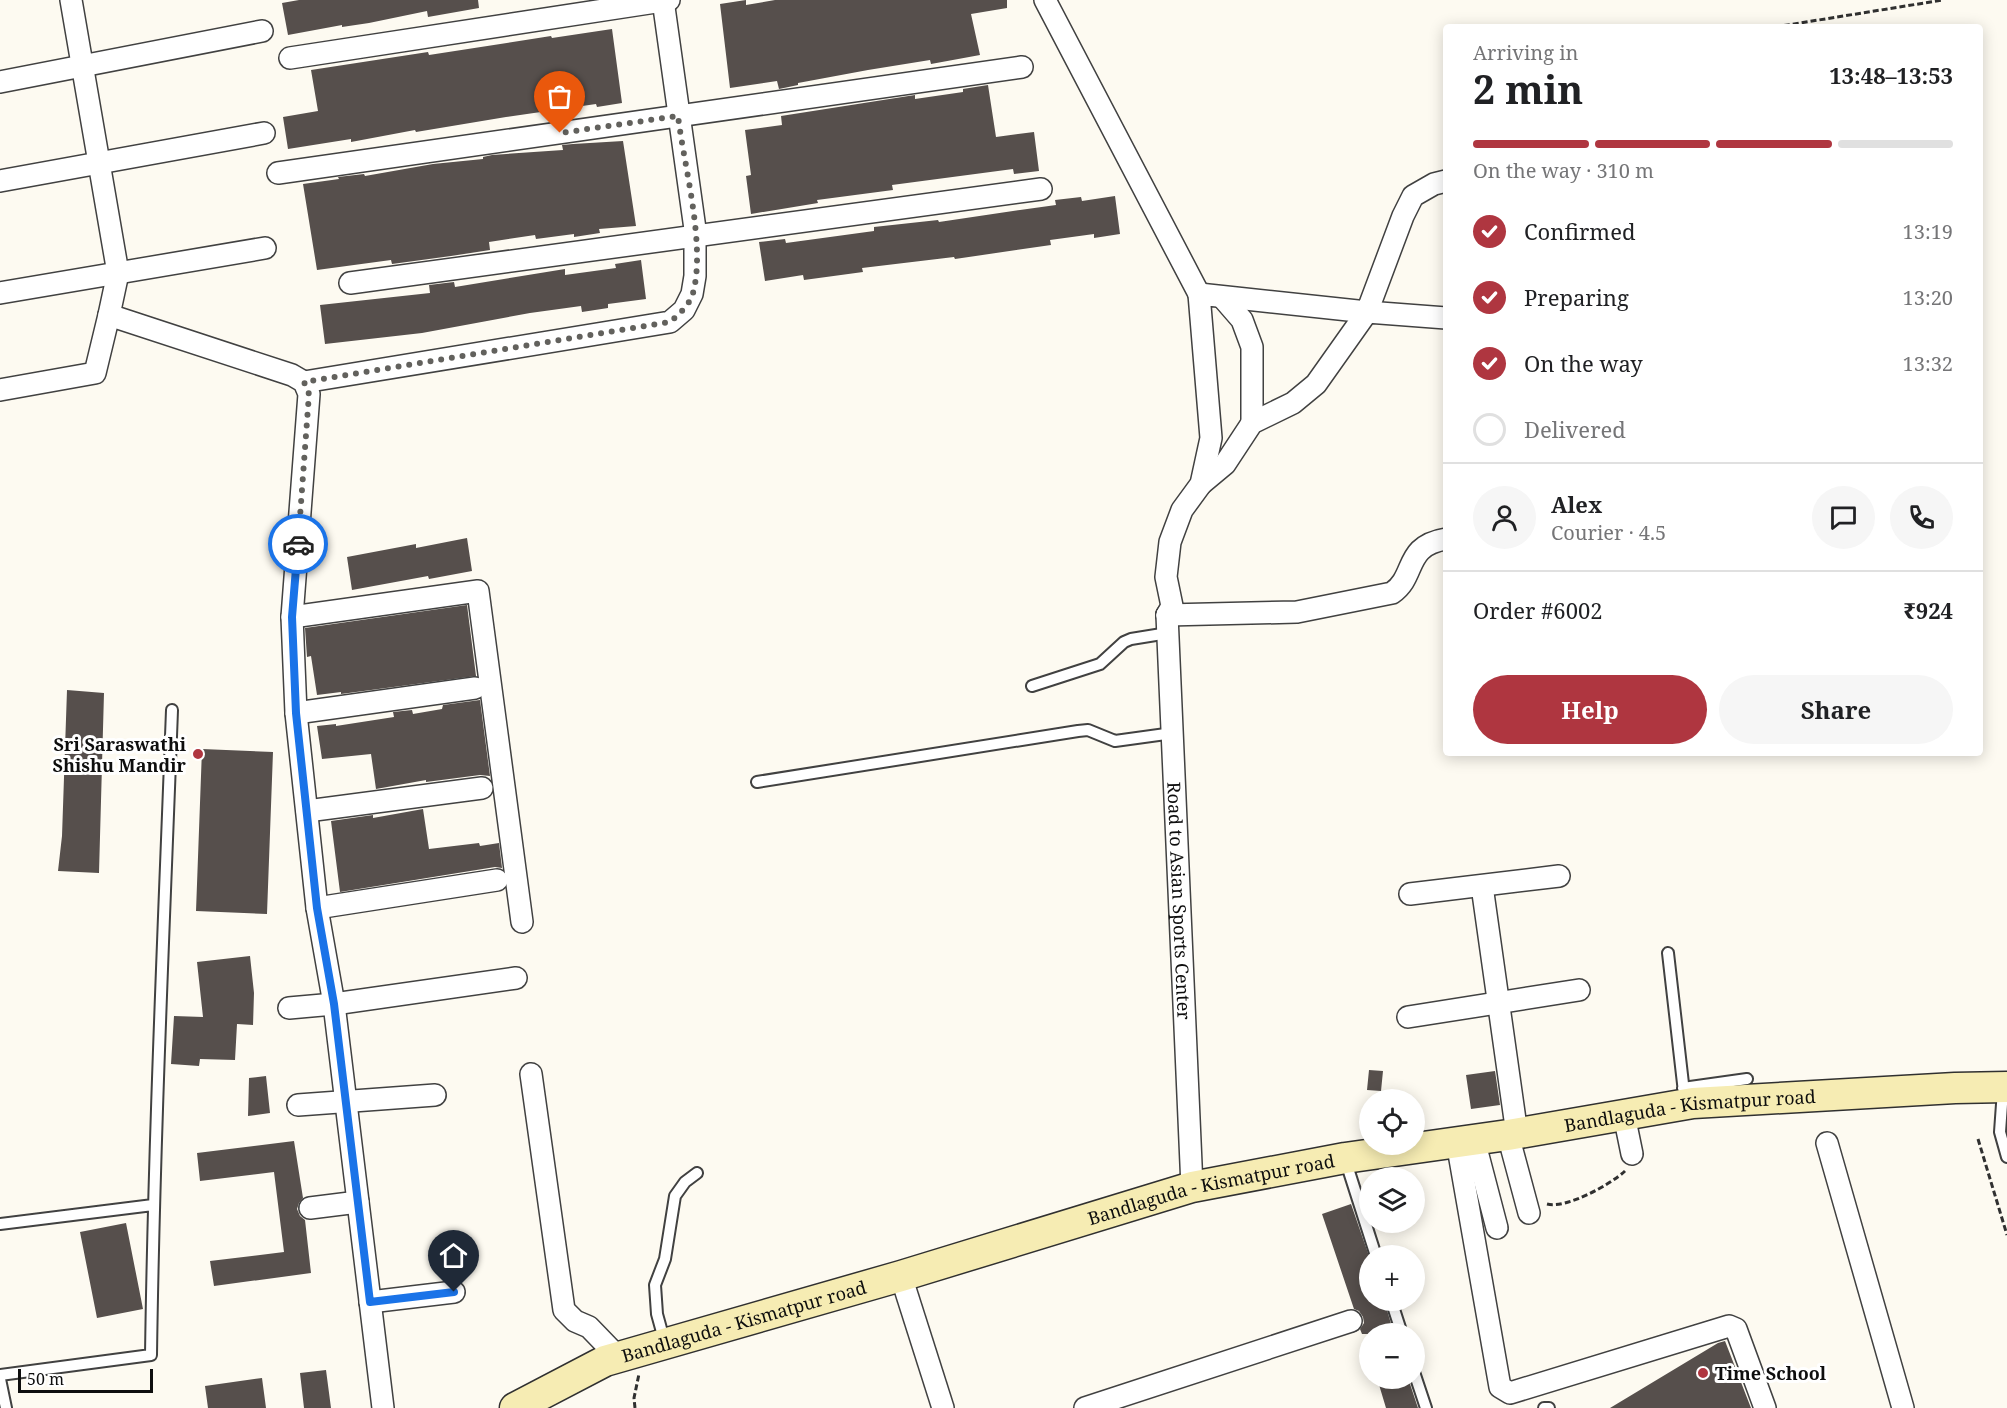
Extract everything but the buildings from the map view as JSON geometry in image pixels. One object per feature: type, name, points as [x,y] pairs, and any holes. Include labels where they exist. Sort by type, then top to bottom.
[{"type":"street","points":[[0,390],[95,373],[118,273],[71,0]]},
{"type":"street","points":[[290,58],[665,0],[695,236],[695,276],[692,294],[684,310],[670,322],[304,382]]},
{"type":"street","points":[[1045,0],[1198,294],[1211,438],[1201,484]]},
{"type":"street","points":[[0,82],[262,31]]},
{"type":"street","points":[[278,173],[1022,67]]},
{"type":"street","points":[[0,181],[264,133]]},
{"type":"street","points":[[1201,484],[1225,464],[1252,423],[1293,403],[1316,384],[1366,312],[1413,196],[1434,184],[1443,182]]},
{"type":"street","points":[[350,283],[1041,189]]},
{"type":"street","points":[[0,293],[265,248]]},
{"type":"street","points":[[1198,294],[1443,318]]},
{"type":"street","points":[[1222,297],[1242,320],[1252,347],[1252,423]]},
{"type":"street","points":[[109,315],[292,375],[304,382],[309,394],[292,617],[296,713],[317,908],[334,1004],[383,1408]]},
{"type":"street","name":"Road to Asian Sports Center","points":[[1192,1186],[1168,624],[1172,606],[1166,577],[1170,542],[1182,510],[1201,484]]},
{"type":"street","points":[[1168,624],[1297,612],[1392,593],[1399,588],[1415,555],[1443,540]]},
{"type":"street","points":[[292,617],[478,591],[522,922]]},
{"type":"street","points":[[296,713],[475,688]]},
{"type":"street","points":[[307,811],[482,788]]},
{"type":"street","points":[[1410,894],[1559,876]]},
{"type":"street","points":[[317,908],[497,880]]},
{"type":"street","points":[[1482,886],[1499,1004],[1513,1135],[1536,1208]]},
{"type":"street","points":[[289,1008],[334,1004],[516,978]]},
{"type":"street","points":[[1407,1017],[1579,990]]},
{"type":"street","points":[[531,1074],[564,1310],[575,1321],[642,1350]]},
{"type":"street","name":"Bandlaguda - Kismatpur road","points":[[515,1408],[605,1361],[901,1276],[1192,1186],[1345,1158],[1513,1135],[1624,1115],[1684,1096],[2005,1087]]},
{"type":"street","points":[[298,1105],[435,1095]]},
{"type":"street","points":[[1624,1115],[1632,1154]]},
{"type":"street","points":[[1465,1141],[1497,1228]]},
{"type":"street","points":[[1465,1141],[1500,1387],[1503,1390],[1510,1393],[1730,1326],[1736,1329],[1765,1408]]},
{"type":"street","points":[[1827,1143],[1903,1408]]},
{"type":"street","points":[[310,1208],[358,1202]]},
{"type":"street","points":[[901,1276],[943,1408]]},
{"type":"street","points":[[370,1302],[454,1292]]},
{"type":"street","points":[[1085,1408],[1351,1321]]},
{"type":"lane","points":[[1032,686],[1100,664],[1124,642],[1168,624]]},
{"type":"lane","points":[[6,1408],[0,1377],[152,1355],[153,1205],[172,710]]},
{"type":"lane","points":[[757,782],[1078,731],[1088,730],[1115,741],[1173,733]]},
{"type":"lane","points":[[1668,953],[1684,1096],[1747,1079]]},
{"type":"lane","points":[[2005,1087],[2004,1136],[2007,1157]]},
{"type":"lane","points":[[1345,1158],[1373,1245]]},
{"type":"lane","points":[[642,1350],[657,1314],[655,1285],[665,1259],[675,1196],[685,1182],[697,1173]]},
{"type":"lane","points":[[0,1224],[153,1205]]},
{"type":"lane","points":[[1420,1389],[1426,1408]]},
{"type":"path","points":[[1794,24],[1943,0]]},
{"type":"path","points":[[1978,1139],[2007,1235]]},
{"type":"path","points":[[1536,1208],[1558,1205],[1607,1184],[1628,1168],[1632,1161],[1632,1154]]},
{"type":"path","points":[[635,1408],[634,1398],[642,1350]]},
{"type":"way so far","points":[[298,544],[309,394],[304,382],[670,322],[684,310],[692,294],[695,276],[695,229],[678,116],[560,133]]},
{"type":"place","name":"Sri Saraswathi Shishu Mandir","points":[[198,754]]},
{"type":"place","name":"Time School","points":[[1703,1373]]},
{"type":"route","points":[[298,544],[292,617],[296,713],[317,908],[334,1004],[370,1302],[454,1292]]}]
